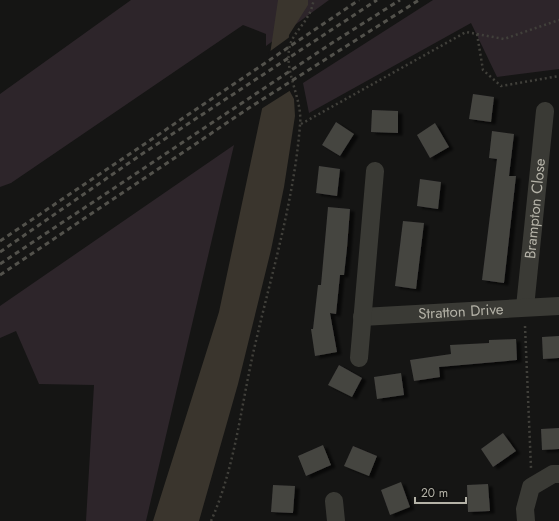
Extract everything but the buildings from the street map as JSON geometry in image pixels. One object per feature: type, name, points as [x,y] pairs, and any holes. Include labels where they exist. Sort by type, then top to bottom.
[{"type":"street","name":"Brampton Close","points":[[525,307],[545,111]]},
{"type":"street","points":[[358,358],[375,171]]},
{"type":"street","name":"Stratton Drive","points":[[362,317],[559,306]]},
{"type":"street","points":[[526,521],[525,509],[531,487],[553,474],[559,474]]},
{"type":"street","points":[[334,501],[336,521]]},
{"type":"path","points":[[211,521],[218,506],[231,461],[255,346],[279,252],[291,188],[300,124],[300,105],[294,89],[289,47],[291,40],[310,13],[314,0]]},
{"type":"path","points":[[300,124],[466,32],[504,39],[559,20]]},
{"type":"path","points":[[478,34],[483,70],[502,86],[559,76]]},
{"type":"path","points":[[525,307],[531,487]]},
{"type":"shaded area","points":[[131,0],[329,0],[266,46],[266,34],[243,25],[11,183],[0,187],[0,94]]},
{"type":"shaded area","points":[[278,0],[308,0],[308,5],[289,35],[287,86],[294,99],[295,116],[284,187],[271,250],[238,384],[199,521],[153,521],[219,312],[262,109]]},
{"type":"shaded area","points":[[433,0],[559,0],[559,69],[497,77],[471,23],[309,113],[303,83]]},
{"type":"shaded area","points":[[234,145],[146,521],[86,521],[94,385],[39,384],[16,331],[0,338],[0,306]]},
{"type":"pier","points":[[291,36],[289,86],[291,90],[261,109],[269,52]]},
{"type":"railway","points":[[0,241],[359,0]]},
{"type":"railway","points":[[0,252],[142,154],[377,0]]},
{"type":"railway","points":[[0,264],[332,43],[400,0]]},
{"type":"railway","points":[[0,275],[252,106],[419,0]]}]
